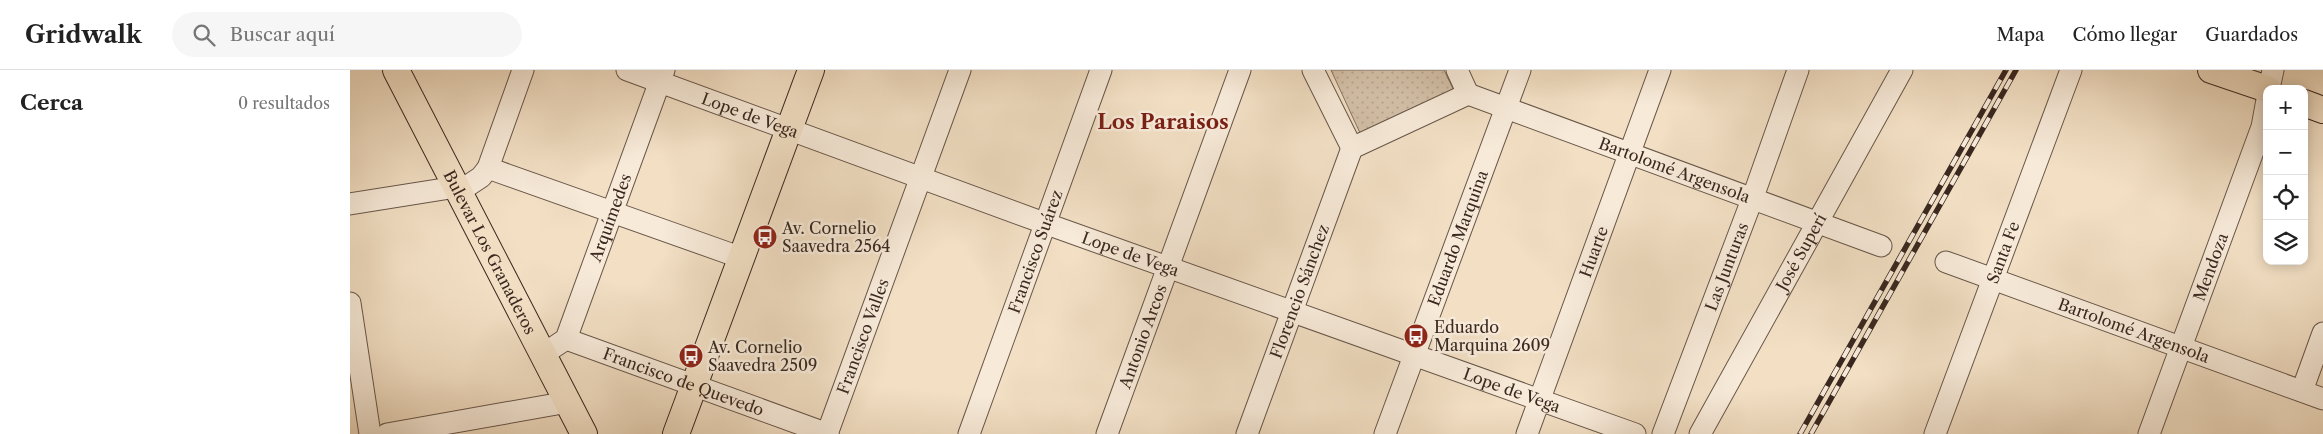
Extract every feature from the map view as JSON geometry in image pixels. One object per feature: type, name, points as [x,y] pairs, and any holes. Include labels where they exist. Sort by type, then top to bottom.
[{"type":"main road","name":"Bulevar Los Granaderos","points":[[396,70],[584,434]]},
{"type":"main road","points":[[676,434],[811,70]]},
{"type":"main road","points":[[2211,70],[2263,87]]},
{"type":"main road","points":[[2308,104],[2323,110]]},
{"type":"street","points":[[350,204],[456,187],[475,182],[488,168],[523,70]]},
{"type":"street","name":"Lope de Vega","points":[[627,70],[662,76],[789,129],[1635,434]]},
{"type":"street","name":"Francisco Valles","points":[[828,434],[960,70]]},
{"type":"street","name":"Francisco Suárez","points":[[969,434],[1044,222],[1101,70]]},
{"type":"street","name":"Antonio Arcos","points":[[1107,434],[1240,70]]},
{"type":"street","points":[[1313,70],[1352,148],[1468,94],[1457,70]]},
{"type":"street","name":"Eduardo Marquina","points":[[1385,434],[1520,70]]},
{"type":"street","name":"Huarte","points":[[1527,434],[1660,70]]},
{"type":"street","name":"Las Junturas","points":[[1663,434],[1753,197],[1798,70]]},
{"type":"street","name":"José Superí","points":[[1700,434],[1902,70]]},
{"type":"street","name":"Santa Fe","points":[[1935,434],[2071,70]]},
{"type":"street","points":[[2269,85],[2273,70]]},
{"type":"street","name":"Arquímedes","points":[[566,339],[662,76]]},
{"type":"street","name":"Bartolomé Argensola","points":[[1468,94],[1631,152],[1881,246]]},
{"type":"street","name":"Mendoza","points":[[2149,434],[2263,122]]},
{"type":"street","name":"Florencio Sánchez","points":[[1247,434],[1352,148]]},
{"type":"street","points":[[488,168],[614,211],[742,258]]},
{"type":"street","name":"Bartolomé Argensola","points":[[1946,262],[2323,399]]},
{"type":"street","points":[[351,317],[370,434]]},
{"type":"street","points":[[2302,391],[2323,333]]},
{"type":"street","points":[[542,355],[566,339]]},
{"type":"street","name":"Francisco de Quevedo","points":[[566,339],[828,434]]},
{"type":"street","points":[[387,434],[568,402]]},
{"type":"shaded area","points":[[1331,70],[1444,70],[1454,91],[1360,133]]},
{"type":"railway","points":[[1800,434],[2006,70]]},
{"type":"railway","points":[[1811,434],[2016,70]]},
{"type":"place","name":"Av. Cornelio Saavedra 2564","points":[[765,237]]},
{"type":"place","name":"Eduardo Marquina 2609","points":[[1416,336]]},
{"type":"place","name":"Av. Cornelio Saavedra 2509","points":[[691,356]]},
{"type":"district","name":"Los Paraisos","points":[[1163,122]]}]
